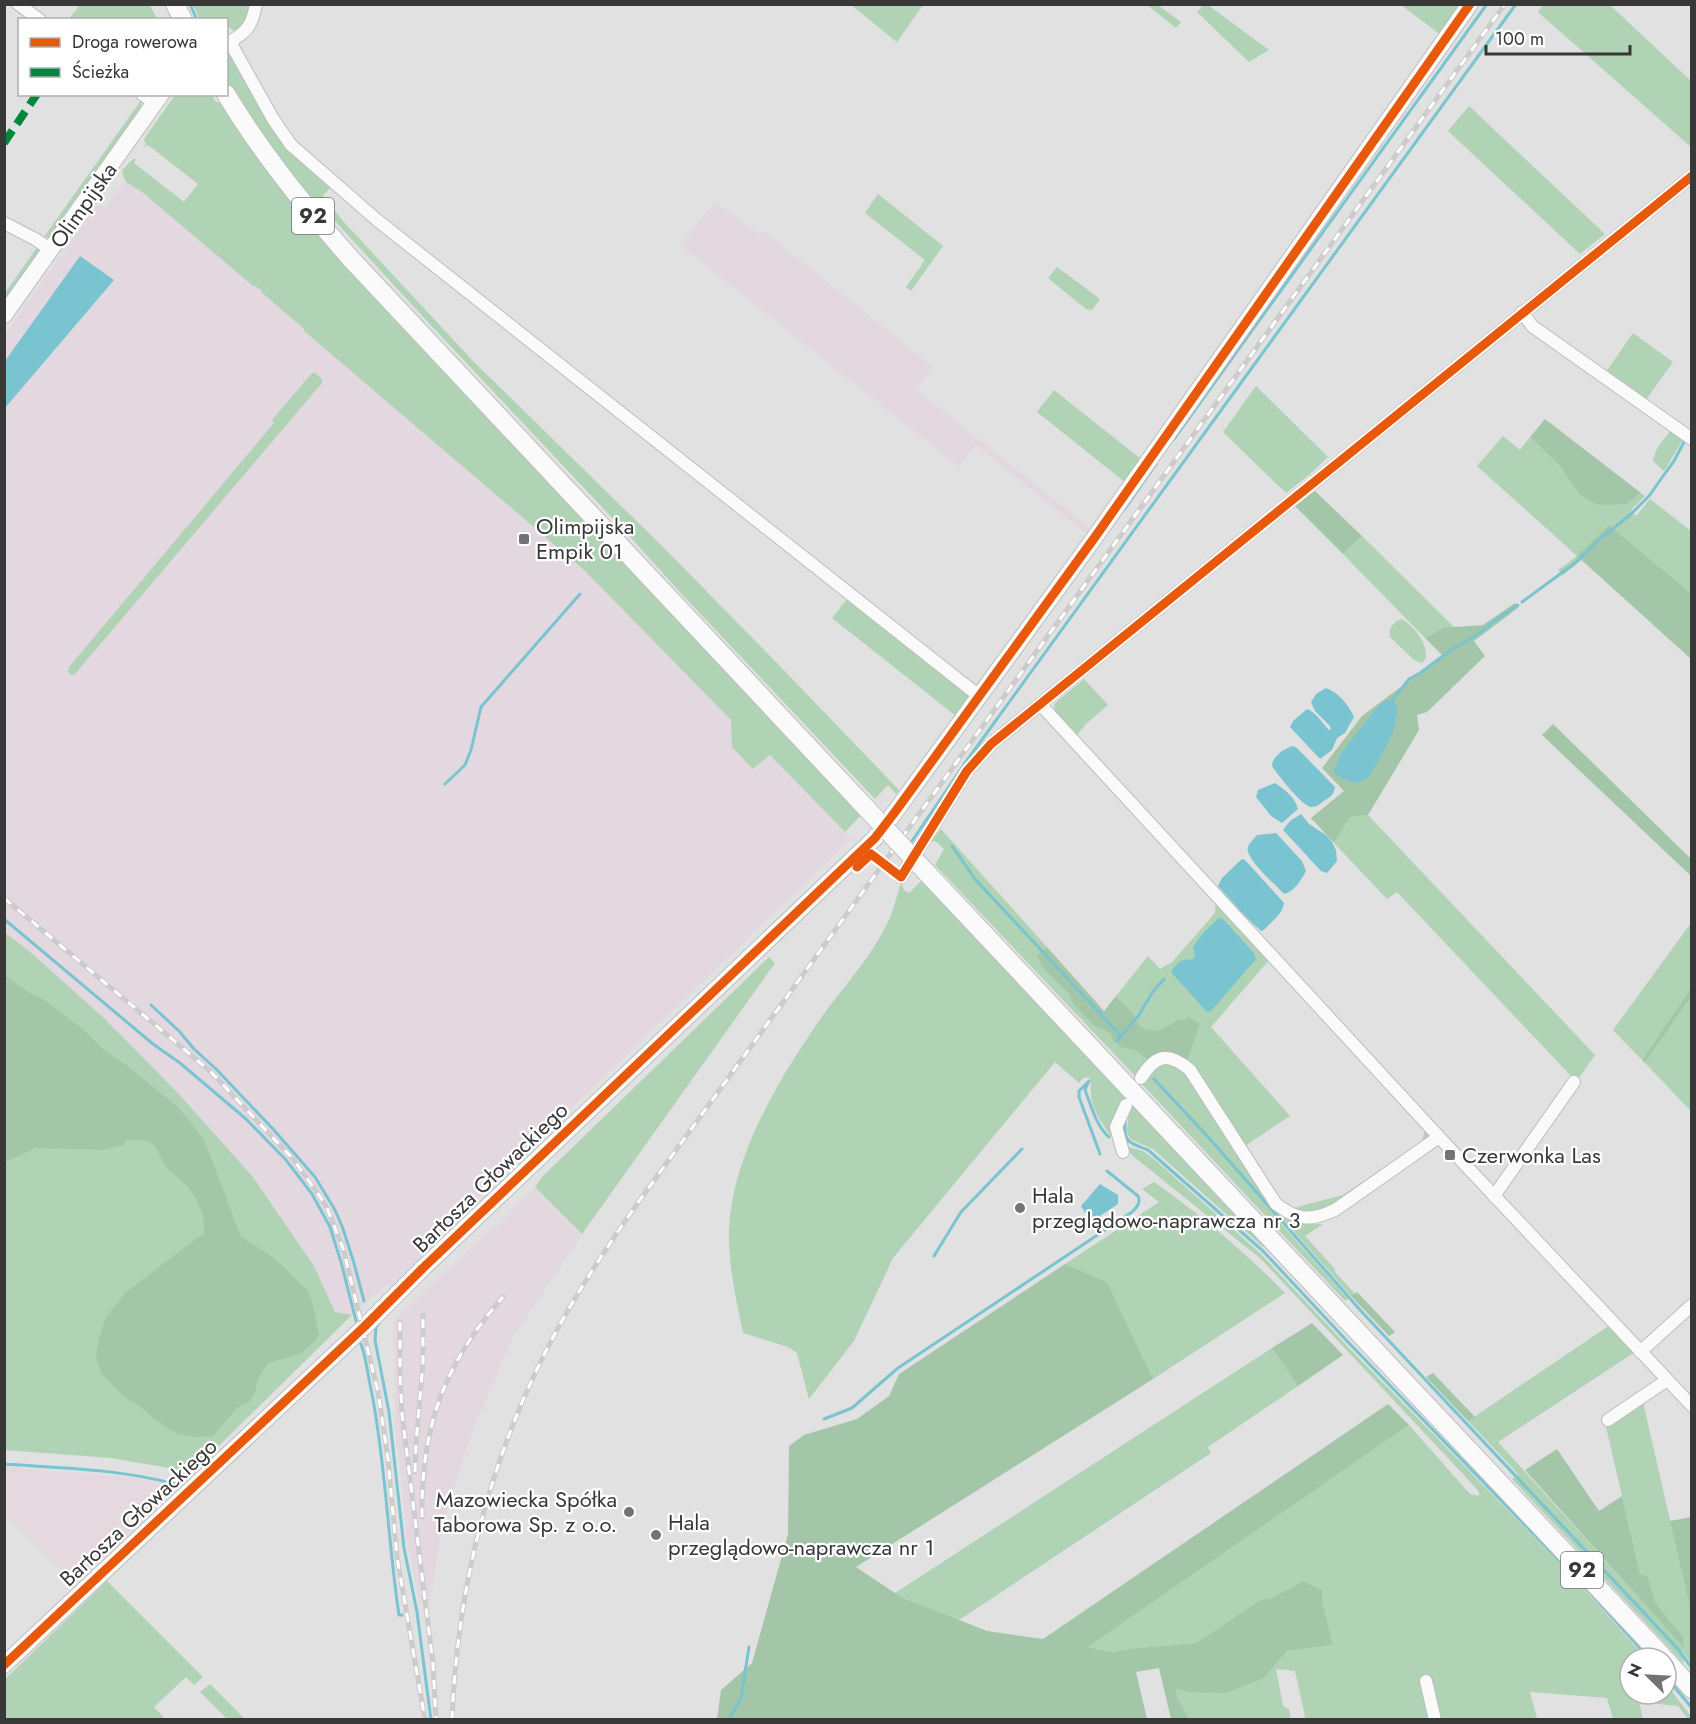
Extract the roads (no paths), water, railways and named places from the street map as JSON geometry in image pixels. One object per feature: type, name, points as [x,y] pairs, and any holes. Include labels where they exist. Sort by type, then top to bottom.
[{"type":"main road","points":[[176,4],[182,18]]},
{"type":"main road","name":"92","points":[[226,96],[289,187],[363,272],[1653,1646]]},
{"type":"main road","name":"92","points":[[1678,1673],[1692,1689]]},
{"type":"street","points":[[18,4],[37,18]]},
{"type":"street","points":[[256,4],[253,20],[242,35],[228,43],[291,145],[386,227],[979,696]]},
{"type":"street","name":"Bartosza Głowackiego","points":[[4,1665],[363,1327],[874,837],[1102,528],[1470,4]]},
{"type":"street","name":"Olimpijska","points":[[4,315],[51,250],[153,97]]},
{"type":"street","points":[[901,877],[967,771],[991,744],[1521,312],[1692,176]]},
{"type":"street","points":[[4,223],[51,250]]},
{"type":"street","points":[[1521,312],[1532,326],[1692,439]]},
{"type":"street","points":[[1040,704],[1438,1137],[1640,1352],[1689,1399]]},
{"type":"street","points":[[1141,1078],[1151,1063],[1162,1058],[1168,1058],[1190,1070],[1276,1204],[1288,1213],[1304,1218],[1318,1217],[1335,1210],[1438,1137]]},
{"type":"street","points":[[1494,1196],[1574,1083]]},
{"type":"street","points":[[1123,1152],[1116,1128],[1126,1105]]},
{"type":"street","points":[[1640,1352],[1692,1305]]},
{"type":"street","points":[[1608,1420],[1667,1380]]},
{"type":"street","points":[[1426,1681],[1435,1719]]},
{"type":"water","points":[[80,256],[114,280],[5,408],[5,361]]},
{"type":"water","points":[[1326,688],[1343,700],[1354,717],[1345,733],[1337,738],[1332,750],[1320,759],[1290,727],[1293,721],[1307,709],[1317,716],[1329,730],[1331,729],[1315,711],[1311,702],[1316,694]]},
{"type":"water","points":[[1386,700],[1397,705],[1396,721],[1371,774],[1358,782],[1335,774],[1334,770],[1341,753],[1379,705]]},
{"type":"water","points":[[1293,746],[1335,787],[1331,795],[1315,806],[1307,805],[1290,790],[1272,766],[1279,753]]},
{"type":"water","points":[[1275,783],[1292,797],[1298,809],[1282,823],[1271,816],[1256,797],[1258,790]]},
{"type":"water","points":[[1301,814],[1309,824],[1326,835],[1336,850],[1337,861],[1327,873],[1321,871],[1283,830],[1290,821]]},
{"type":"water","points":[[1276,833],[1302,861],[1306,871],[1294,888],[1284,894],[1256,865],[1248,852],[1249,845],[1257,835]]},
{"type":"water","points":[[1242,859],[1284,903],[1279,914],[1261,931],[1218,886],[1222,878]]},
{"type":"water","points":[[1219,918],[1223,919],[1254,953],[1256,959],[1211,1011],[1207,1012],[1171,972],[1179,962],[1195,957],[1193,947],[1204,932]]},
{"type":"water","points":[[1100,1184],[1118,1195],[1118,1204],[1091,1222],[1081,1206]]},
{"type":"waterway","points":[[190,4],[196,18]]},
{"type":"waterway","points":[[1174,439],[1487,4]]},
{"type":"waterway","points":[[910,844],[965,763],[1516,4]]},
{"type":"waterway","points":[[1522,602],[1575,563],[1630,515],[1649,496],[1674,461],[1684,442]]},
{"type":"waterway","points":[[1124,510],[1156,464]]},
{"type":"waterway","points":[[445,784],[465,765],[481,707],[580,594]]},
{"type":"waterway","points":[[1392,701],[1409,679],[1480,633],[1518,605]]},
{"type":"waterway","points":[[952,846],[975,879],[1121,1036]]},
{"type":"waterway","points":[[4,919],[246,1119],[286,1160],[312,1194],[330,1227],[356,1321]]},
{"type":"waterway","points":[[1117,1041],[1139,1015],[1152,993],[1164,979]]},
{"type":"waterway","points":[[151,1005],[216,1069],[315,1177],[342,1226],[364,1301]]},
{"type":"waterway","points":[[1154,1079],[1361,1311],[1677,1648],[1692,1668]]},
{"type":"waterway","points":[[1089,1081],[1079,1091],[1079,1097],[1100,1154]]},
{"type":"waterway","points":[[1088,1083],[1085,1090],[1092,1109],[1097,1121],[1109,1137]]},
{"type":"waterway","points":[[1125,1121],[1129,1141],[1148,1150],[1263,1251],[1583,1585],[1638,1646]]},
{"type":"waterway","points":[[934,1256],[961,1212],[1022,1149]]},
{"type":"waterway","points":[[824,1419],[852,1408],[898,1368],[1132,1212],[1139,1203],[1138,1196],[1107,1171]]},
{"type":"waterway","points":[[379,1323],[376,1327],[375,1340],[389,1412],[404,1548],[417,1612],[431,1720]]},
{"type":"waterway","points":[[361,1344],[377,1421],[395,1588],[399,1615],[402,1615]]},
{"type":"waterway","points":[[4,1464],[112,1472],[175,1484]]},
{"type":"waterway","points":[[729,1720],[741,1698],[749,1647]]},
{"type":"waterway","points":[[1678,1691],[1692,1708]]},
{"type":"railway","points":[[452,1720],[460,1625],[478,1533],[491,1487],[506,1442],[544,1355],[599,1259],[1505,4]]},
{"type":"railway","points":[[4,898],[210,1071],[293,1159],[327,1208],[343,1248],[378,1392],[388,1459],[397,1557],[425,1720]]},
{"type":"railway","points":[[422,1517],[426,1454],[440,1398],[465,1347],[503,1297]]},
{"type":"railway","points":[[415,1472],[423,1363],[423,1315]]},
{"type":"railway","points":[[400,1322],[402,1414],[433,1664],[436,1720]]},
{"type":"place","name":"Olimpijska Empik 01","points":[[524,539]]},
{"type":"place","name":"Czerwonka Las","points":[[1450,1155]]},
{"type":"place","name":"Hala przeglądowo-naprawcza nr 3","points":[[1020,1208]]},
{"type":"place","name":"Mazowiecka Spółka Taborowa Sp. z o.o.","points":[[629,1512]]},
{"type":"place","name":"Hala przeglądowo-naprawcza nr 1","points":[[656,1535]]}]
